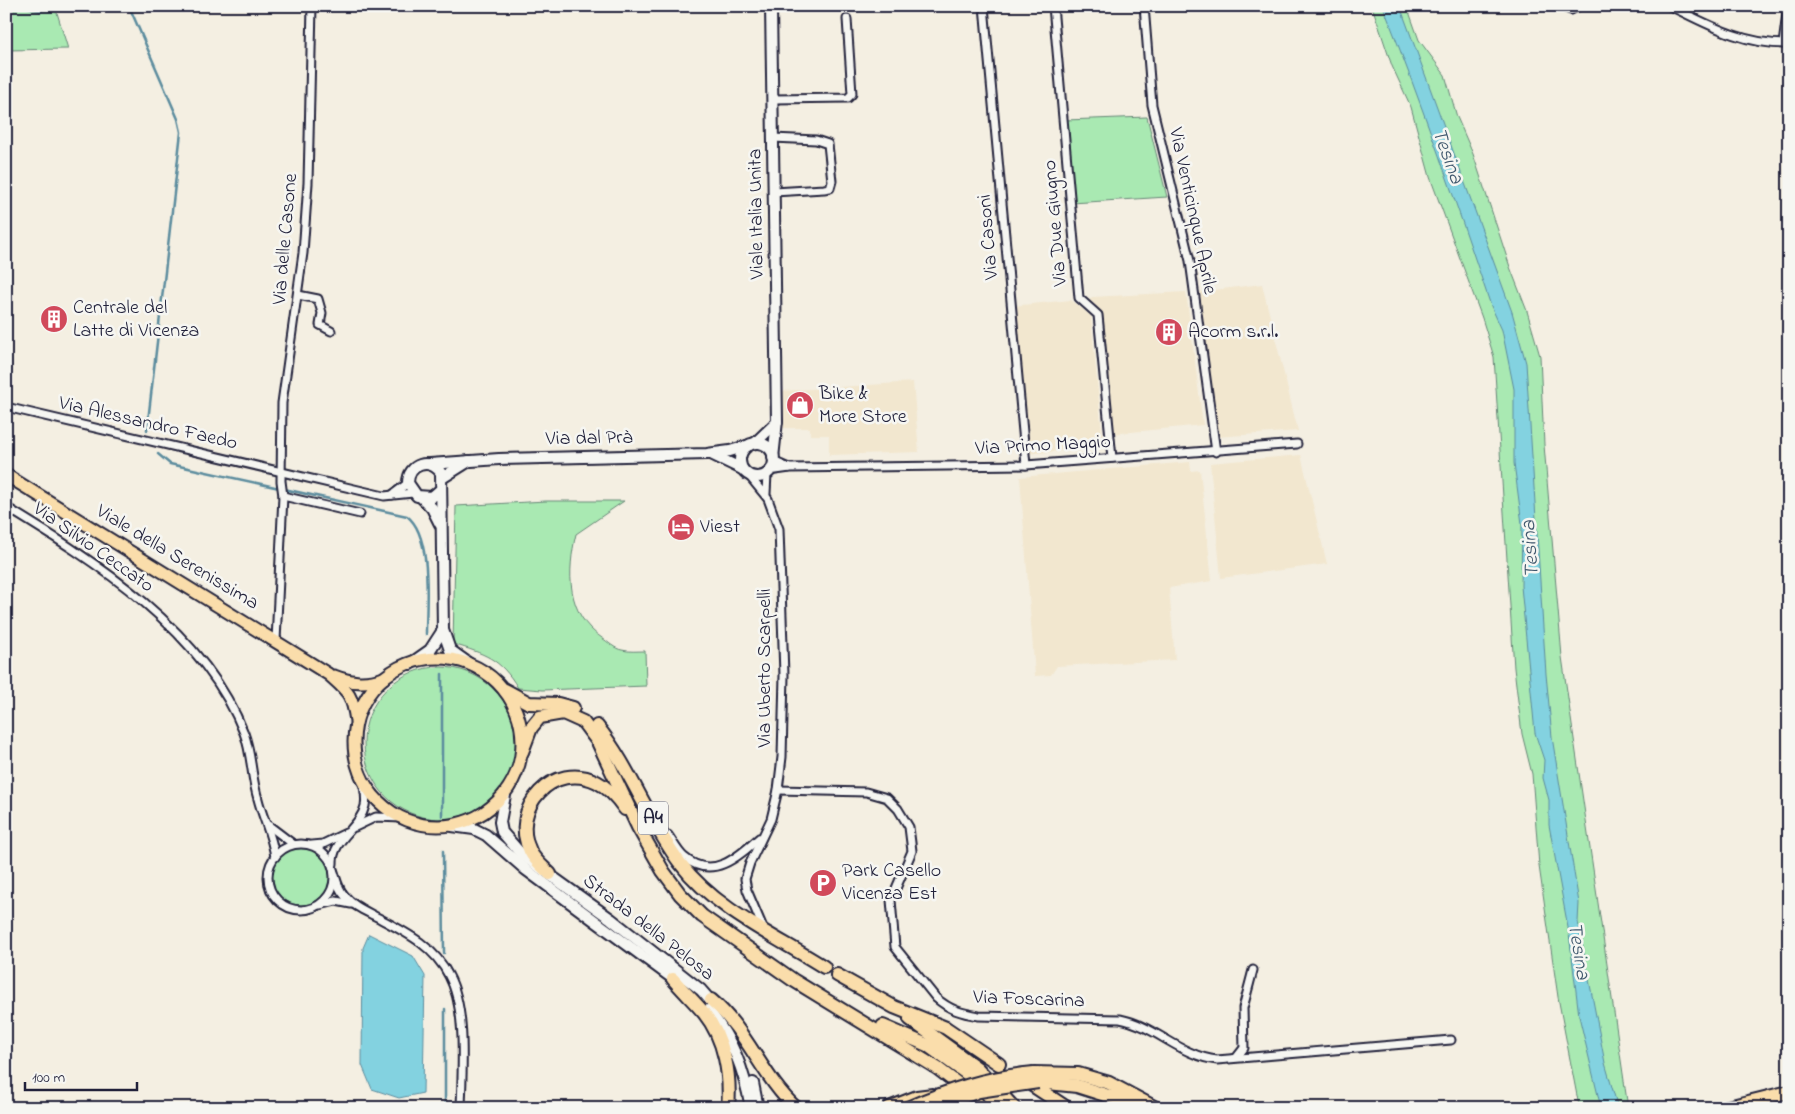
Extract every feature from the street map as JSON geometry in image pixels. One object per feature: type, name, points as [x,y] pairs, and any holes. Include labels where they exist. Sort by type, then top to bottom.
[{"type":"highway","name":"A4","points":[[505,690],[529,703],[567,706],[589,717],[607,739],[671,850],[694,879],[713,897],[824,967]]},
{"type":"highway","name":"A4","points":[[522,752],[531,728],[540,717],[563,713],[577,718],[588,727],[598,742],[638,827]]},
{"type":"highway","points":[[550,874],[530,852],[524,828],[527,812],[536,795],[543,788],[568,776],[581,776],[601,784],[616,797],[638,827],[663,871],[680,894],[702,916],[793,980],[844,1009],[947,1075],[966,1090],[981,1108]]},
{"type":"highway","points":[[836,974],[894,1007],[977,1068],[1014,1108]]},
{"type":"highway","points":[[673,979],[705,1014],[722,1047],[730,1091],[728,1108]]},
{"type":"highway","points":[[711,1000],[732,1020],[778,1088],[796,1108]]},
{"type":"highway","points":[[894,1007],[946,1028],[999,1064]]},
{"type":"highway","points":[[844,1009],[926,1045],[970,1076],[1000,1108]]},
{"type":"highway","points":[[934,1108],[979,1091],[1078,1074],[1109,1083],[1156,1108]]},
{"type":"highway","points":[[1035,1080],[1067,1108]]},
{"type":"highway","points":[[907,1108],[940,1094],[979,1081],[1035,1080],[1078,1086],[1142,1108]]},
{"type":"highway","points":[[1724,1108],[1789,1092]]},
{"type":"highway","points":[[889,1108],[917,1097],[940,1094]]},
{"type":"main road","name":"Viale della Serenissima","points":[[6,475],[328,674],[347,691],[353,701],[356,722]]},
{"type":"main road","points":[[447,658],[472,664],[491,676],[505,690],[518,714],[522,734],[522,752],[517,773],[505,795],[482,815],[452,826],[420,825],[402,818],[378,800],[362,778],[354,747],[356,722],[366,700],[386,677],[410,664],[423,660],[447,658]]},
{"type":"main road","name":"Viale della Serenissima","points":[[328,674],[360,682],[369,682],[386,677]]},
{"type":"street","name":"Via delle Casone","points":[[276,641],[282,494],[282,403],[298,295],[308,183],[312,6]]},
{"type":"street","name":"Viale Italia Unita","points":[[771,6],[777,421],[771,466]]},
{"type":"street","name":"Via Casoni","points":[[984,6],[1026,465]]},
{"type":"street","name":"Via Due Giugno","points":[[1053,6],[1079,298],[1098,315],[1112,458]]},
{"type":"street","name":"Via Venticinque Aprile","points":[[1144,6],[1152,105],[1190,261],[1216,452]]},
{"type":"street","points":[[1560,6],[1570,10],[1579,6]]},
{"type":"street","points":[[1670,6],[1734,36],[1758,42],[1786,44],[1788,6]]},
{"type":"street","points":[[772,99],[848,98],[852,94],[847,19]]},
{"type":"street","points":[[773,138],[816,140],[828,144],[832,181],[830,188],[774,192]]},
{"type":"street","points":[[298,295],[318,299],[322,313],[320,325],[330,331]]},
{"type":"street","name":"Via Alessandro Faedo","points":[[6,407],[282,473]]},
{"type":"street","points":[[753,444],[765,445],[771,466],[755,476],[744,470],[740,463],[742,452],[768,432],[777,421]]},
{"type":"street","name":"Via dal Prà","points":[[430,464],[472,460],[707,454],[730,451],[753,444]]},
{"type":"street","name":"Via Primo Maggio","points":[[771,466],[790,468],[1026,465],[1216,452],[1297,444]]},
{"type":"street","name":"Via dal Prà","points":[[707,454],[725,459],[744,470]]},
{"type":"street","name":"Via dal Prà","points":[[442,478],[472,460]]},
{"type":"street","points":[[443,530],[432,508],[414,491],[410,472],[424,464],[430,464],[438,469],[442,478],[440,490],[443,530],[443,630],[450,650],[472,664]]},
{"type":"street","name":"Via Uberto Scarpelli","points":[[764,930],[747,890],[746,879],[750,863],[771,819],[778,790],[784,727],[779,529],[766,492],[771,466]]},
{"type":"street","name":"Via Uberto Scarpelli","points":[[744,470],[768,500]]},
{"type":"street","points":[[282,473],[384,496],[414,491],[432,497],[440,490]]},
{"type":"street","points":[[282,494],[360,514]]},
{"type":"street","name":"Via Silvio Ceccato","points":[[6,507],[70,546],[132,590],[194,653],[221,689],[243,731],[251,754],[258,798],[268,825],[274,857]]},
{"type":"street","points":[[410,664],[430,650],[443,630]]},
{"type":"street","points":[[315,907],[331,893],[334,853],[365,808],[362,778]]},
{"type":"street","name":"Via Foscarina","points":[[778,790],[866,792],[886,798],[898,809],[909,827],[912,851],[891,900],[895,947],[936,998],[951,1009],[979,1016],[1120,1019],[1141,1024],[1194,1055],[1217,1060],[1451,1040]]},
{"type":"street","name":"Via Uberto Scarpelli","points":[[637,791],[684,857],[699,865],[718,867],[742,854],[763,835]]},
{"type":"street","name":"Strada della Pelosa","points":[[505,795],[500,822],[502,832],[522,855],[611,919],[711,1000],[740,1047],[750,1072],[758,1108]]},
{"type":"street","points":[[402,818],[376,817],[323,844],[293,844],[283,849],[274,857],[268,875],[272,894],[287,907],[296,910],[336,901],[354,905],[416,938],[440,961],[450,978],[460,1015],[462,1108]]},
{"type":"street","points":[[268,825],[293,844]]},
{"type":"street","name":"Strada della Pelosa","points":[[452,826],[474,829],[486,835],[526,869],[700,1001],[716,1019],[734,1048],[745,1080],[751,1108]]},
{"type":"street","points":[[310,845],[324,853],[334,870],[338,887],[354,905]]},
{"type":"street","points":[[1237,1057],[1244,1048],[1243,1008],[1253,970]]},
{"type":"shaded area","points":[[1262,284],[1298,431],[1216,437],[1198,292]]},
{"type":"shaded area","points":[[1186,292],[1203,425],[1111,434],[1099,310],[1088,301],[1092,297]]},
{"type":"shaded area","points":[[1071,300],[1091,316],[1103,445],[1101,447],[1026,454],[1012,306]]},
{"type":"shaded area","points":[[913,382],[919,452],[829,455],[829,435],[810,435],[810,428],[782,428],[782,391]]},
{"type":"shaded area","points":[[1301,455],[1327,564],[1221,578],[1210,463]]},
{"type":"shaded area","points":[[1190,462],[1191,471],[1200,470],[1212,581],[1169,588],[1175,660],[1057,666],[1051,675],[1035,676],[1020,477]]},
{"type":"green space","points":[[6,6],[55,6],[68,49],[6,50]]},
{"type":"green space","points":[[1372,6],[1407,6],[1419,40],[1445,75],[1457,117],[1473,154],[1510,267],[1527,311],[1540,356],[1544,445],[1562,657],[1628,1108],[1580,1108],[1578,1101],[1558,997],[1539,866],[1532,774],[1522,734],[1514,668],[1494,357],[1482,318],[1430,177],[1411,107],[1392,66]]},
{"type":"green space","points":[[1147,117],[1167,197],[1072,203],[1065,120]]},
{"type":"green space","points":[[546,501],[624,501],[576,534],[571,563],[572,591],[581,617],[602,638],[619,649],[645,651],[646,686],[542,690],[518,688],[505,670],[491,658],[453,644],[456,506]]},
{"type":"green space","points":[[440,667],[455,668],[469,672],[494,689],[511,714],[515,728],[515,758],[511,772],[494,797],[469,814],[455,818],[440,819],[425,818],[411,814],[386,797],[369,772],[365,758],[364,743],[365,728],[369,714],[386,689],[411,672],[425,668]]},
{"type":"green space","points":[[301,847],[312,849],[325,860],[330,876],[328,887],[317,900],[301,905],[290,903],[277,892],[272,876],[274,865],[285,852]]},
{"type":"water","name":"Tesina","points":[[1383,6],[1400,6],[1512,312],[1526,363],[1546,674],[1552,737],[1579,903],[1578,922],[1605,1063],[1618,1108],[1601,1108],[1579,1016],[1569,933],[1549,825],[1549,800],[1543,778],[1544,760],[1535,733],[1521,586],[1522,524],[1514,463],[1514,389],[1502,330],[1491,306],[1412,80]]},
{"type":"water","points":[[369,934],[413,956],[425,976],[423,1093],[399,1098],[372,1089],[362,1065],[363,948]]},
{"type":"waterway","points":[[24,6],[41,11],[46,6]]},
{"type":"waterway","points":[[129,6],[178,119],[181,132],[147,430]]},
{"type":"waterway","points":[[158,454],[170,464],[407,516],[415,526],[421,539],[424,554],[427,589],[426,634]]},
{"type":"waterway","points":[[442,674],[442,816]]},
{"type":"waterway","points":[[443,851],[444,953]]},
{"type":"waterway","points":[[445,1009],[445,1108]]},
{"type":"place","name":"Centrale del Latte di Vicenza","points":[[54,319]]},
{"type":"place","name":"Acorm s.r.l.","points":[[1169,332]]},
{"type":"place","name":"Bike & More Store","points":[[800,405]]},
{"type":"place","name":"Viest","points":[[681,527]]},
{"type":"place","name":"Park Casello Vicenza Est","points":[[823,883]]}]
